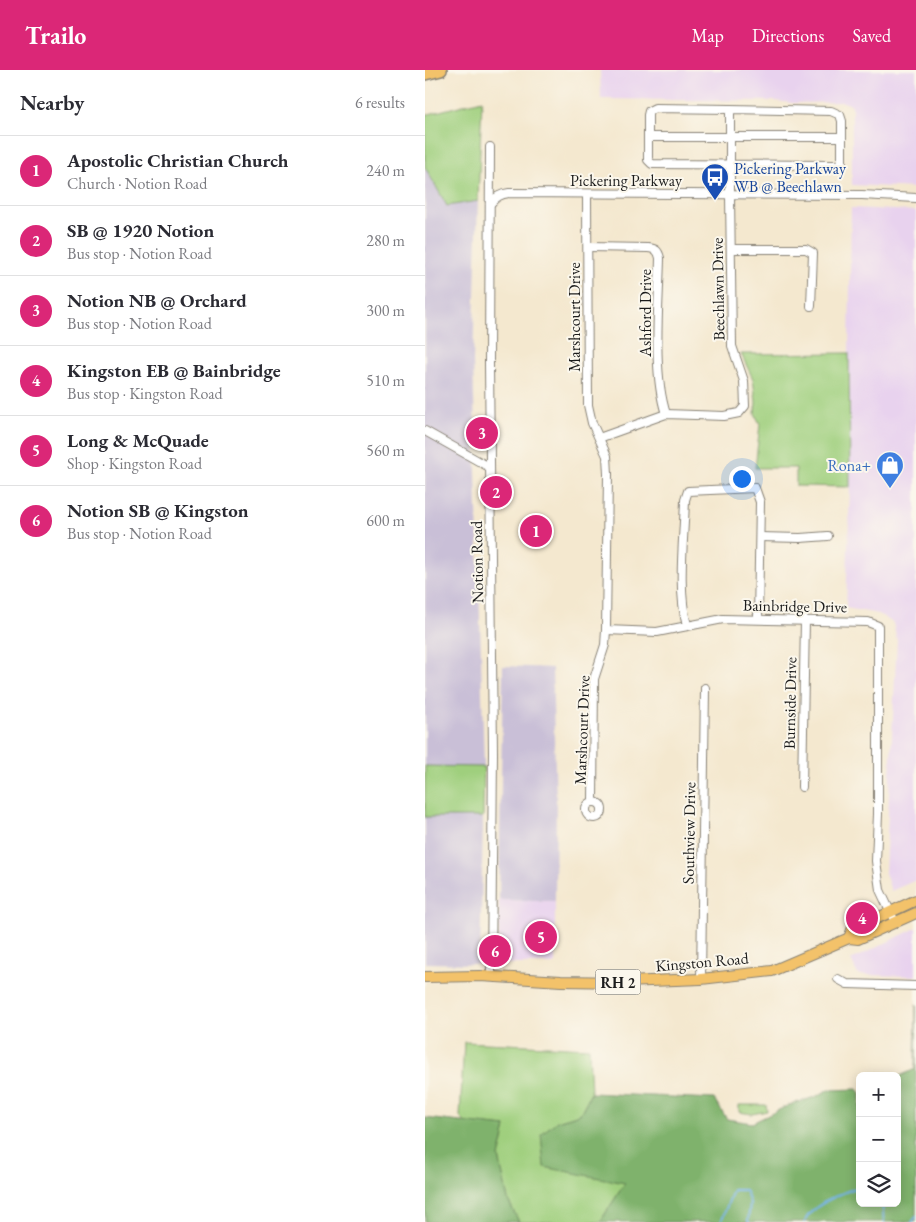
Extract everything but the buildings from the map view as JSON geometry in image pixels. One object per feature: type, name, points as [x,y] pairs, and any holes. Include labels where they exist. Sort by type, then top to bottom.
[{"type":"highway","points":[[425,74],[441,70]]},
{"type":"main road","name":"Kingston Road","points":[[491,977],[625,982],[701,979],[772,971],[849,938],[858,939],[916,900]]},
{"type":"main road","name":"Kingston Road","points":[[893,917],[916,913]]},
{"type":"main road","name":"RH 2","points":[[425,977],[491,977]]},
{"type":"street","points":[[655,108],[831,111],[840,115],[842,121],[842,161],[841,164],[835,166],[652,164],[648,160],[648,137],[648,115],[649,111],[655,108]]},
{"type":"street","name":"Beechlawn Drive","points":[[599,438],[666,414],[724,416],[739,413],[745,406],[744,381],[732,346],[730,109]]},
{"type":"street","points":[[648,137],[842,137]]},
{"type":"street","name":"Notion Road","points":[[490,147],[489,467],[493,752],[491,977]]},
{"type":"street","name":"Pickering Parkway","points":[[490,204],[501,194],[509,193],[875,195],[916,198]]},
{"type":"street","name":"Marshcourt Drive","points":[[587,194],[588,405],[599,438]]},
{"type":"street","name":"Ashford Drive","points":[[588,247],[648,248],[655,249],[658,252],[660,258],[658,355],[660,397],[666,414]]},
{"type":"street","points":[[731,249],[806,249],[813,253],[811,306]]},
{"type":"street","points":[[425,431],[489,467]]},
{"type":"street","points":[[599,438],[607,456],[608,474],[605,630]]},
{"type":"street","points":[[687,625],[683,604],[683,581],[685,500],[688,490],[755,488],[761,502],[757,619]]},
{"type":"street","points":[[760,537],[800,538],[829,536]]},
{"type":"street","name":"Bainbridge Drive","points":[[605,630],[657,632],[723,619],[868,622],[879,626],[878,786],[875,861],[880,890],[893,917]]},
{"type":"street","name":"Burnside Drive","points":[[802,786],[805,620]]},
{"type":"street","name":"Marshcourt Drive","points":[[593,802],[594,679],[605,645],[605,630]]},
{"type":"street","name":"Southview Drive","points":[[701,979],[705,688]]},
{"type":"street","points":[[838,978],[847,984],[916,986]]},
{"type":"shaded area","points":[[600,70],[916,70],[916,188],[852,185],[852,105],[843,102],[792,103],[776,101],[601,99]]},
{"type":"shaded area","points":[[425,167],[447,206],[478,201],[473,360],[484,767],[425,766]]},
{"type":"shaded area","points":[[851,208],[916,211],[916,880],[891,891],[885,873],[897,640],[893,623],[879,614],[846,608],[850,487]]},
{"type":"shaded area","points":[[503,666],[552,668],[556,802],[555,901],[499,900]]},
{"type":"shaded area","points":[[425,817],[483,817],[480,964],[425,963]]},
{"type":"shaded area","points":[[499,900],[555,901],[555,964],[499,964]]},
{"type":"shaded area","points":[[916,928],[916,976],[858,975],[851,960]]},
{"type":"green space","points":[[482,100],[478,201],[447,206],[425,167],[425,115]]},
{"type":"green space","points":[[849,353],[850,487],[796,486],[796,468],[755,468],[760,424],[755,414],[756,402],[753,379],[741,354]]},
{"type":"green space","points":[[425,766],[484,767],[483,817],[425,817]]},
{"type":"green space","points":[[916,1005],[916,1222],[600,1222],[625,1183],[544,1167],[541,1134],[557,1121],[580,1114],[591,1093],[714,1099],[727,1119],[752,1123],[789,1105],[815,1097],[828,1090],[856,1089],[856,1207],[901,1207],[901,1076],[915,1069]]},
{"type":"green space","points":[[464,1042],[589,1048],[591,1093],[580,1114],[557,1121],[625,1183],[600,1222],[519,1222],[508,1200],[499,1157],[506,1127],[465,1123],[460,1116]]},
{"type":"green space","points":[[739,1105],[766,1105],[767,1111],[752,1114],[739,1112]]},
{"type":"green space","points":[[425,1118],[506,1127],[499,1157],[508,1200],[519,1222],[425,1222]]},
{"type":"waterway","points":[[805,1222],[813,1210],[820,1205],[856,1188]]},
{"type":"waterway","points":[[721,1222],[733,1190],[745,1190],[750,1203],[749,1222]]},
{"type":"waterway","points":[[882,1207],[884,1222]]},
{"type":"waterway","points":[[912,1222],[916,1217]]},
{"type":"place","name":"Pickering Parkway WB @ Beechlawn","points":[[715,201]]},
{"type":"place","name":"Notion NB @ Orchard","points":[[482,433]]},
{"type":"place","name":"Rona+","points":[[890,489]]},
{"type":"place","name":"SB @ 1920 Notion","points":[[496,492]]},
{"type":"place","name":"Apostolic Christian Church","points":[[536,531]]},
{"type":"place","name":"Kingston EB @ Bainbridge","points":[[862,918]]},
{"type":"place","name":"Long & McQuade","points":[[541,937]]},
{"type":"place","name":"Notion SB @ Kingston","points":[[495,951]]}]
